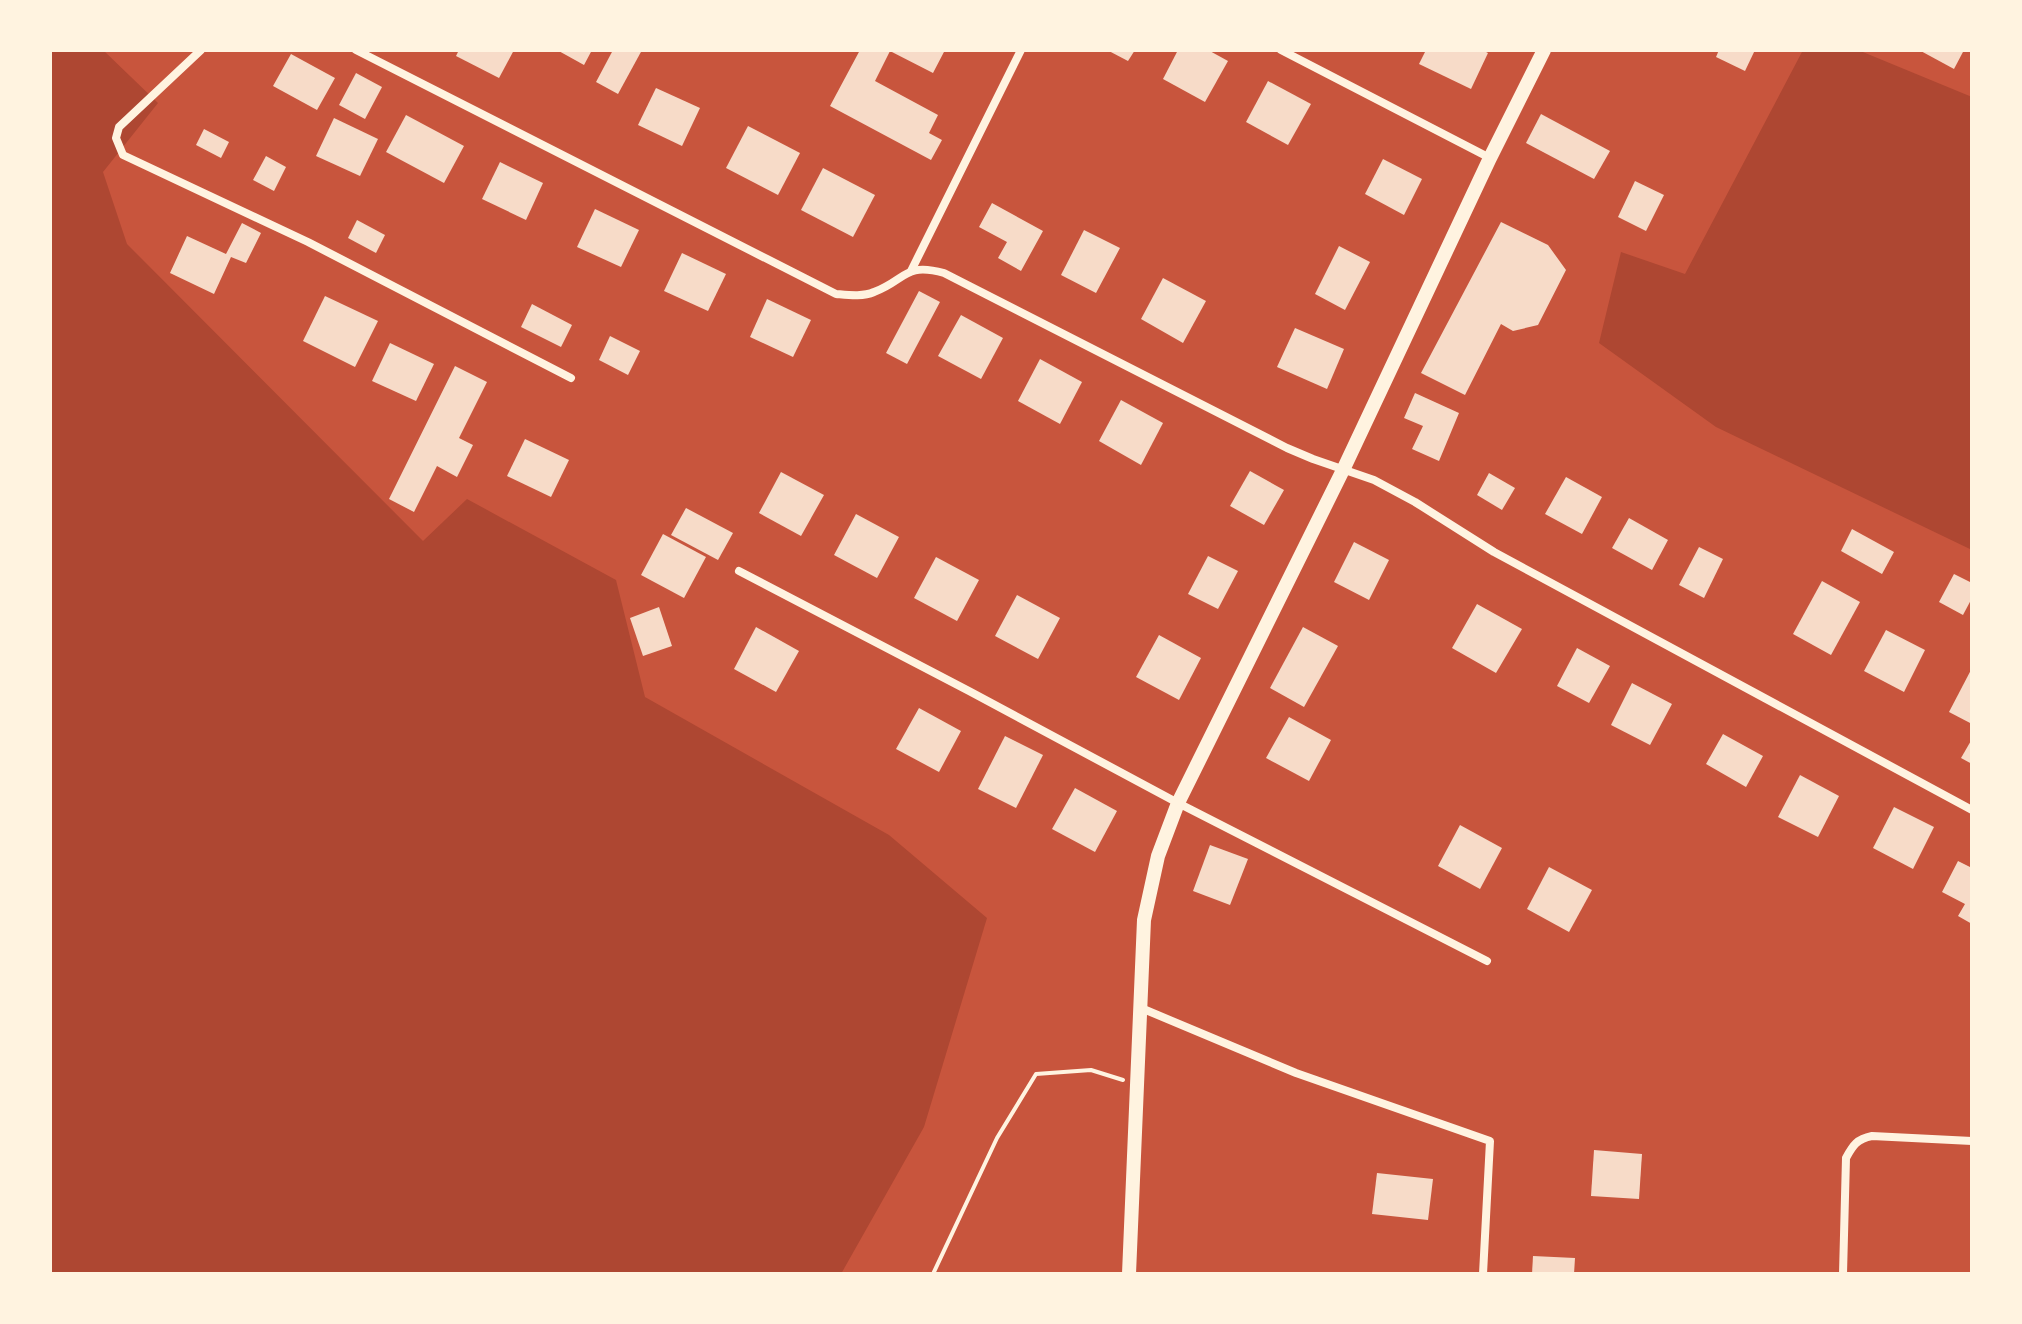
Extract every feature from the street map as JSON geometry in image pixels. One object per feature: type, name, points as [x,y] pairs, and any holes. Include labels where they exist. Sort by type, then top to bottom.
[{"type":"street","points":[[201,50],[119,127],[116,138],[123,155],[308,242],[571,378]]},
{"type":"street","points":[[356,50],[836,294],[874,293],[911,271],[929,269],[944,273],[1287,448],[1374,480],[1494,552],[1972,810]]},
{"type":"street","points":[[911,271],[1021,50]]},
{"type":"street","points":[[1281,50],[1490,158]]},
{"type":"street","points":[[1129,1274],[1144,920],[1158,856],[1178,803],[1344,468],[1544,50]]},
{"type":"street","points":[[739,571],[1178,803],[1487,961]]},
{"type":"street","points":[[1141,1008],[1296,1073],[1490,1141],[1483,1274]]},
{"type":"street","points":[[1843,1274],[1846,1158],[1854,1144],[1861,1138],[1872,1136],[1972,1141]]},
{"type":"path","points":[[933,1274],[997,1138],[1036,1074],[1091,1070],[1137,1084]]},
{"type":"shaded area","points":[[50,50],[103,50],[158,103],[103,172],[127,244],[423,541],[467,499],[616,580],[645,697],[889,835],[987,918],[924,1127],[841,1274],[50,1274]]},
{"type":"shaded area","points":[[1803,50],[1858,50],[1972,97],[1972,550],[1716,427],[1599,343],[1621,252],[1685,274]]},
{"type":"building","points":[[459,50],[514,50],[499,78],[456,56]]},
{"type":"building","points":[[557,50],[592,50],[584,65]]},
{"type":"building","points":[[613,50],[642,50],[618,94],[596,82]]},
{"type":"building","points":[[860,50],[945,50],[933,73],[890,51],[875,81],[938,115],[929,133],[942,140],[931,160],[830,106]]},
{"type":"building","points":[[1107,50],[1135,50],[1128,61]]},
{"type":"building","points":[[1178,50],[1208,50],[1228,61],[1205,102],[1163,79]]},
{"type":"building","points":[[1426,50],[1482,50],[1488,53],[1471,89],[1419,64]]},
{"type":"building","points":[[1719,50],[1755,50],[1745,71],[1716,57]]},
{"type":"building","points":[[1919,50],[1964,50],[1954,69]]},
{"type":"building","points":[[291,54],[335,78],[317,110],[273,86]]},
{"type":"building","points":[[356,73],[382,87],[365,119],[339,105]]},
{"type":"building","points":[[1268,81],[1311,104],[1288,145],[1246,122]]},
{"type":"building","points":[[656,88],[700,108],[682,146],[638,125]]},
{"type":"building","points":[[1541,114],[1610,151],[1594,179],[1526,143]]},
{"type":"building","points":[[406,115],[464,146],[444,183],[386,152]]},
{"type":"building","points":[[334,118],[378,139],[360,176],[316,156]]},
{"type":"building","points":[[748,126],[800,153],[778,195],[726,168]]},
{"type":"building","points":[[204,129],[229,142],[221,158],[196,145]]},
{"type":"building","points":[[266,156],[286,167],[274,191],[253,180]]},
{"type":"building","points":[[1383,159],[1422,179],[1404,215],[1365,194]]},
{"type":"building","points":[[500,162],[543,183],[526,220],[482,199]]},
{"type":"building","points":[[823,168],[875,195],[853,237],[801,210]]},
{"type":"building","points":[[1635,181],[1664,195],[1646,231],[1618,217]]},
{"type":"building","points":[[992,203],[1043,231],[1021,271],[998,258],[1007,242],[979,227]]},
{"type":"building","points":[[595,209],[639,230],[621,267],[577,247]]},
{"type":"building","points":[[357,220],[385,235],[376,253],[348,238]]},
{"type":"building","points":[[1501,222],[1548,245],[1566,270],[1538,325],[1513,331],[1501,324],[1465,395],[1421,373]]},
{"type":"building","points":[[242,223],[261,233],[246,263],[231,257],[214,294],[170,273],[187,236],[226,254]]},
{"type":"building","points":[[1084,230],[1120,248],[1096,293],[1061,275]]},
{"type":"building","points":[[1339,246],[1370,262],[1345,310],[1315,294]]},
{"type":"building","points":[[682,253],[726,274],[708,311],[664,291]]},
{"type":"building","points":[[1163,278],[1206,301],[1183,343],[1141,319]]},
{"type":"building","points":[[919,291],[940,302],[907,364],[886,353]]},
{"type":"building","points":[[325,296],[378,321],[355,367],[303,341]]},
{"type":"building","points":[[767,299],[811,320],[793,357],[750,337]]},
{"type":"building","points":[[532,304],[572,325],[561,347],[521,327]]},
{"type":"building","points":[[961,315],[1003,338],[981,379],[938,356]]},
{"type":"building","points":[[1295,328],[1344,349],[1327,389],[1277,367]]},
{"type":"building","points":[[610,336],[640,351],[628,375],[599,360]]},
{"type":"building","points":[[390,343],[434,364],[416,401],[372,381]]},
{"type":"building","points":[[1040,359],[1082,382],[1060,424],[1018,401]]},
{"type":"building","points":[[455,366],[487,382],[459,438],[473,445],[457,477],[437,466],[414,512],[389,499]]},
{"type":"building","points":[[1415,393],[1459,413],[1439,461],[1412,449],[1423,426],[1404,418]]},
{"type":"building","points":[[1121,400],[1163,423],[1141,465],[1099,441]]},
{"type":"building","points":[[525,439],[569,460],[551,497],[507,476]]},
{"type":"building","points":[[1250,471],[1284,490],[1264,525],[1230,506]]},
{"type":"building","points":[[781,472],[824,495],[801,536],[759,513]]},
{"type":"building","points":[[1489,473],[1515,488],[1502,510],[1477,495]]},
{"type":"building","points":[[1566,477],[1602,497],[1582,534],[1545,514]]},
{"type":"building","points":[[686,508],[733,533],[718,560],[671,535]]},
{"type":"building","points":[[856,514],[899,537],[877,578],[834,555]]},
{"type":"building","points":[[1629,518],[1668,540],[1652,570],[1612,548]]},
{"type":"building","points":[[1852,529],[1894,552],[1882,574],[1841,551]]},
{"type":"building","points":[[663,534],[706,557],[684,598],[641,575]]},
{"type":"building","points":[[1354,542],[1389,560],[1369,600],[1334,582]]},
{"type":"building","points":[[1699,547],[1723,559],[1704,598],[1679,585]]},
{"type":"building","points":[[1208,556],[1238,571],[1218,609],[1188,594]]},
{"type":"building","points":[[936,557],[979,580],[957,621],[914,598]]},
{"type":"building","points":[[1954,574],[1972,583],[1972,598],[1963,615],[1939,602]]},
{"type":"building","points":[[1822,581],[1860,602],[1831,655],[1793,634]]},
{"type":"building","points":[[1017,595],[1060,618],[1038,659],[995,636]]},
{"type":"building","points":[[1477,604],[1522,629],[1496,673],[1452,648]]},
{"type":"building","points":[[659,607],[672,646],[643,656],[630,618]]},
{"type":"building","points":[[756,627],[799,651],[776,692],[734,669]]},
{"type":"building","points":[[1303,627],[1338,646],[1304,707],[1270,688]]},
{"type":"building","points":[[1886,630],[1925,650],[1904,692],[1864,671]]},
{"type":"building","points":[[1159,635],[1201,658],[1179,700],[1136,677]]},
{"type":"building","points":[[1577,648],[1610,666],[1589,703],[1557,686]]},
{"type":"building","points":[[1972,668],[1972,724],[1949,712]]},
{"type":"building","points":[[1632,683],[1672,704],[1650,745],[1611,725]]},
{"type":"building","points":[[919,708],[961,731],[939,772],[896,749]]},
{"type":"building","points":[[1289,717],[1331,740],[1309,781],[1266,758]]},
{"type":"building","points":[[1723,734],[1763,756],[1746,787],[1706,764]]},
{"type":"building","points":[[1005,736],[1043,755],[1016,808],[978,789]]},
{"type":"building","points":[[1972,739],[1972,764],[1961,758]]},
{"type":"building","points":[[1800,775],[1839,796],[1818,837],[1778,817]]},
{"type":"building","points":[[1075,788],[1117,811],[1095,852],[1052,829]]},
{"type":"building","points":[[1894,807],[1934,827],[1913,869],[1873,848]]},
{"type":"building","points":[[1460,825],[1502,848],[1480,889],[1438,866]]},
{"type":"building","points":[[1210,845],[1248,859],[1230,905],[1193,891]]},
{"type":"building","points":[[1958,861],[1972,868],[1972,924],[1958,916],[1965,904],[1942,892]]},
{"type":"building","points":[[1549,867],[1592,890],[1569,932],[1527,909]]},
{"type":"building","points":[[1594,1150],[1642,1154],[1639,1199],[1591,1196]]},
{"type":"building","points":[[1377,1173],[1433,1179],[1428,1220],[1372,1214]]},
{"type":"building","points":[[1533,1256],[1575,1258],[1574,1274],[1532,1274]]}]
